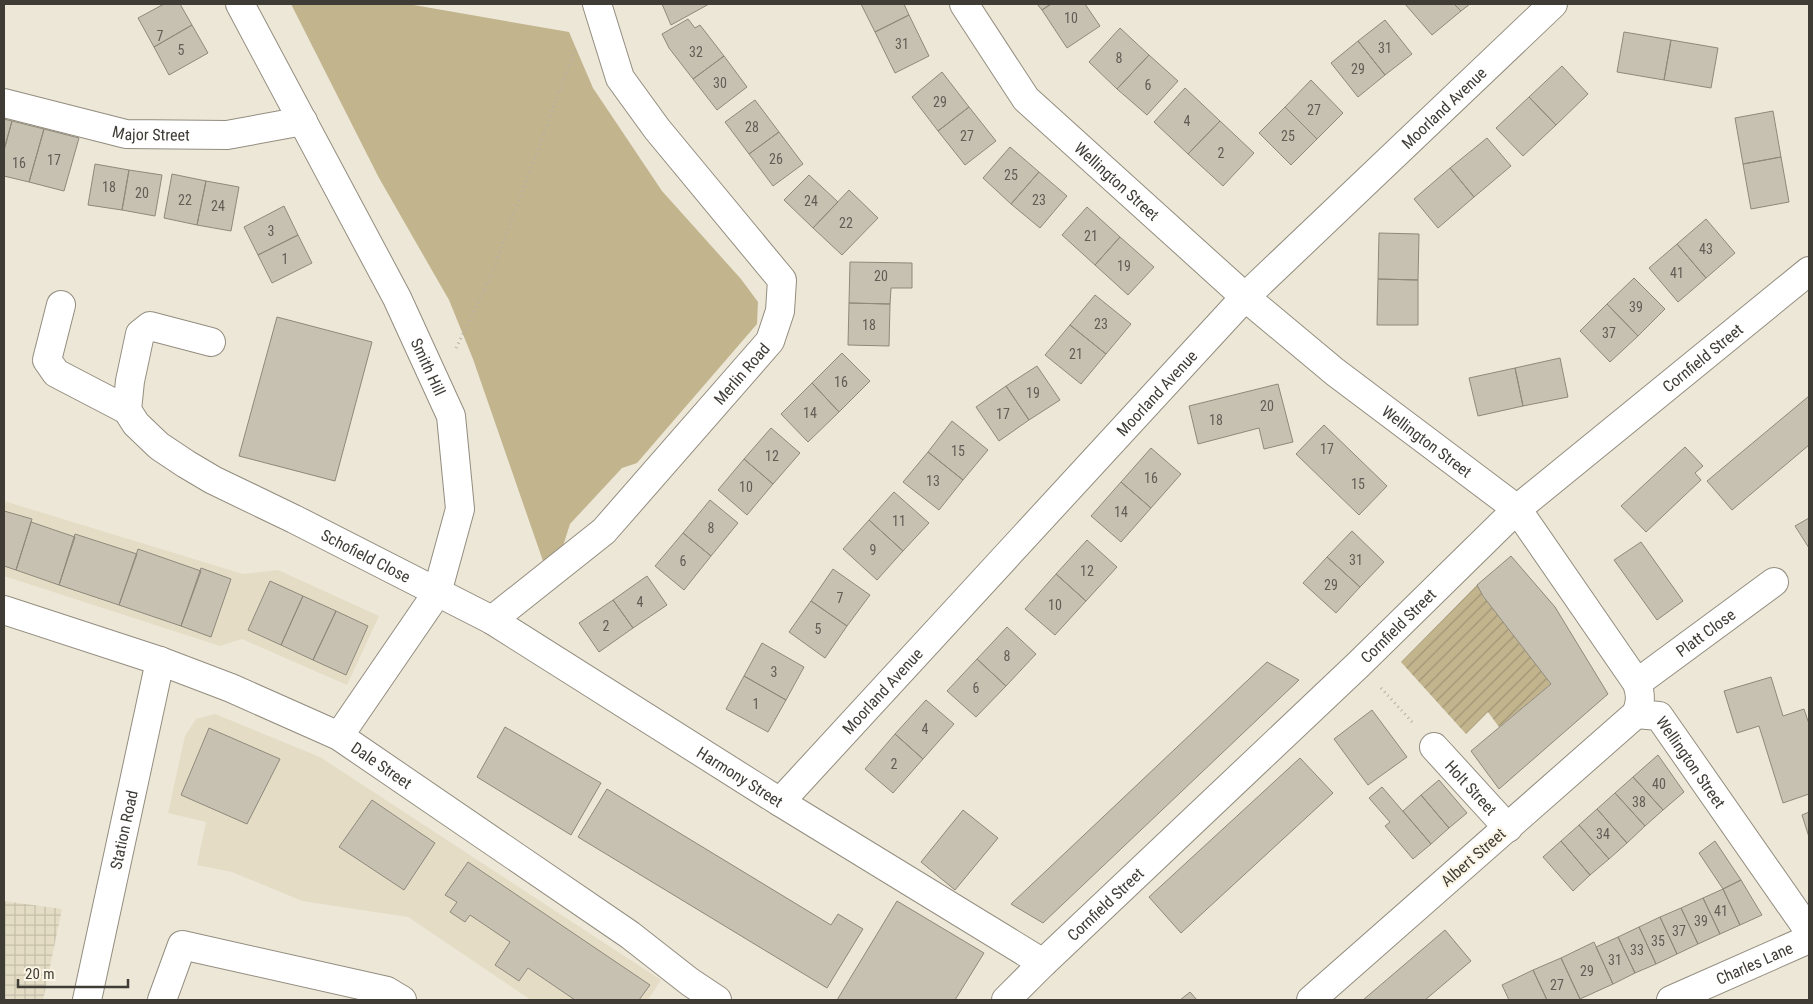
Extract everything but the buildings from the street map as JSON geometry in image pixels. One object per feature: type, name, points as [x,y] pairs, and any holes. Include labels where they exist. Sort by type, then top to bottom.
[{"type":"street","name":"Smith Hill","points":[[240,4],[397,298],[436,387],[451,416],[460,509],[438,593],[339,736]]},
{"type":"street","name":"Wellington Street","points":[[964,4],[1026,99],[1245,297],[1336,372],[1517,509],[1637,683],[1641,700],[1636,714],[1659,716],[1809,931]]},
{"type":"street","name":"Moorland Avenue","points":[[780,802],[1245,297],[1553,4]]},
{"type":"street","name":"Merlin Road","points":[[492,620],[604,531],[770,341],[780,311],[782,280],[657,129],[620,78],[600,13]]},
{"type":"street","name":"Major Street","points":[[4,103],[126,134],[227,134],[303,121]]},
{"type":"street","name":"Cornfield Street","points":[[1006,1000],[1359,664],[1517,509],[1809,271]]},
{"type":"street","points":[[61,305],[47,360],[56,373],[127,410],[130,381],[140,334],[144,330],[150,326],[211,342]]},
{"type":"street","name":"Schofield Close","points":[[127,410],[136,424],[159,446],[213,480],[294,519],[438,593]]},
{"type":"street","name":"Platt Close","points":[[1637,683],[1774,582]]},
{"type":"street","name":"Harmony Street","points":[[438,593],[492,620],[780,802],[1043,963]]},
{"type":"street","name":"Dale Street","points":[[4,610],[160,661],[231,688],[339,736],[630,936],[684,991],[717,1000]]},
{"type":"street","name":"Station Road","points":[[92,999],[160,661]]},
{"type":"street","name":"Albert Street","points":[[1310,1000],[1636,714]]},
{"type":"street","name":"Holt Street","points":[[1434,747],[1508,828]]},
{"type":"street","name":"Charles Lane","points":[[1671,1000],[1809,939]]},
{"type":"street","points":[[162,1000],[182,945],[387,991],[402,1000]]},
{"type":"path","points":[[436,387],[490,278],[582,30],[600,13]]},
{"type":"path","points":[[1359,664],[1434,747]]},
{"type":"shaded area","points":[[291,4],[408,4],[569,32],[593,88],[662,191],[741,279],[758,302],[757,324],[637,463],[622,468],[570,524],[563,546],[543,561],[473,359],[449,300],[379,178]]},
{"type":"shaded area","points":[[4,501],[243,574],[278,570],[379,616],[347,685],[242,639],[220,646],[4,576]]},
{"type":"shaded area","points":[[1477,585],[1483,596],[1551,684],[1499,727],[1488,712],[1466,734],[1401,662]]},
{"type":"shaded area","points":[[215,714],[320,757],[661,980],[648,1000],[531,1000],[408,917],[302,901],[232,872],[197,865],[206,822],[168,813],[185,736],[196,719]]},
{"type":"shaded area","points":[[4,901],[62,909],[43,1000],[4,1000]]}]
